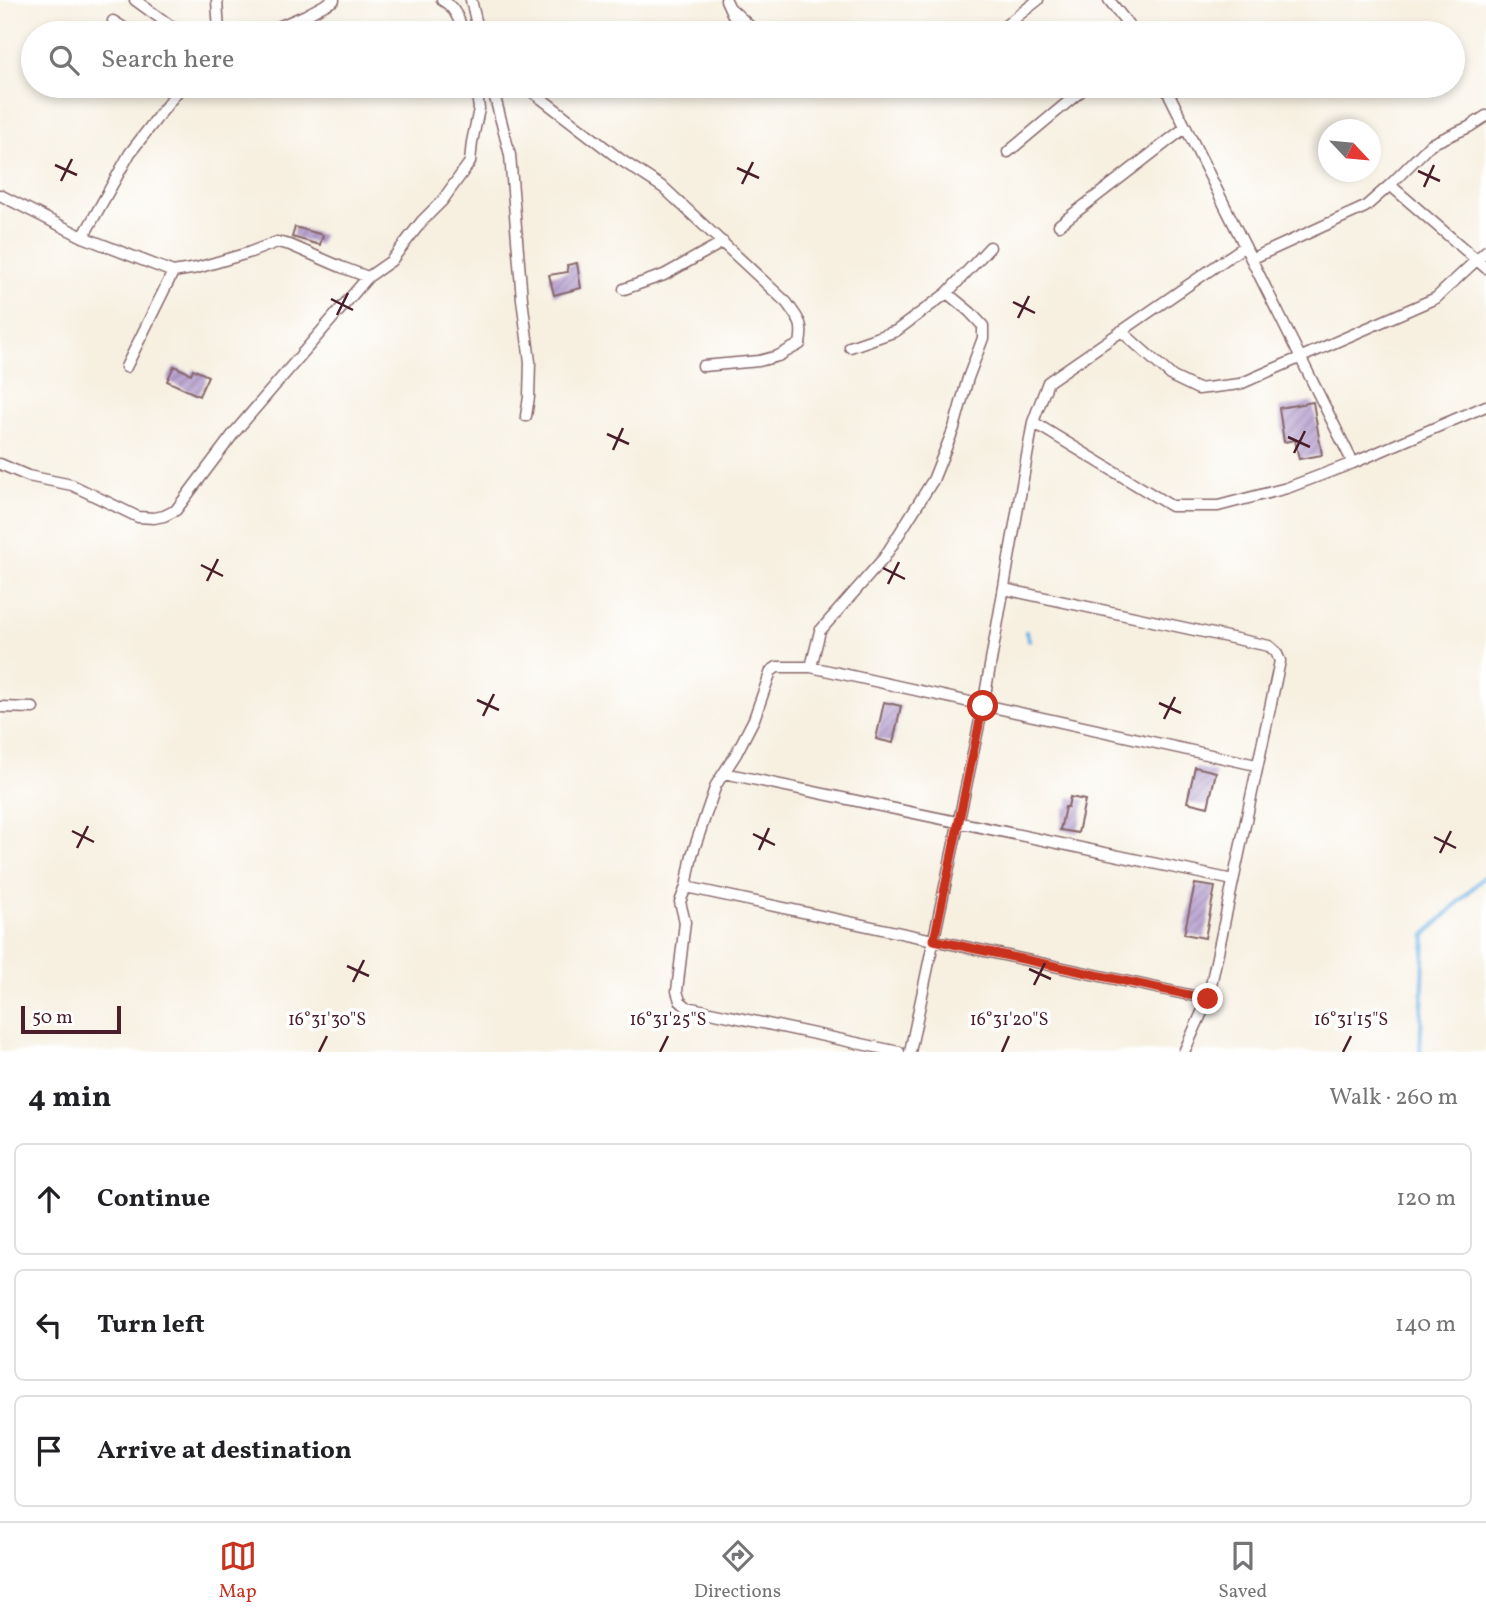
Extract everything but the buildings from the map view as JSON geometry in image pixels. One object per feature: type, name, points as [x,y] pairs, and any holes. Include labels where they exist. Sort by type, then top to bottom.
[{"type":"street","points":[[135,0],[164,21]]},
{"type":"street","points":[[216,0],[218,21]]},
{"type":"street","points":[[292,21],[334,0]]},
{"type":"street","points":[[443,0],[460,21]]},
{"type":"street","points":[[471,0],[476,21]]},
{"type":"street","points":[[1011,21],[1038,0]]},
{"type":"street","points":[[1109,0],[1126,21]]},
{"type":"street","points":[[728,4],[736,21]]},
{"type":"street","points":[[728,4],[745,21]]},
{"type":"street","points":[[83,237],[130,153],[172,98]]},
{"type":"street","points":[[0,464],[28,476],[72,485],[138,517],[164,516],[176,510],[234,433],[368,277],[391,261],[422,221],[442,201],[470,162],[479,109],[478,98]]},
{"type":"street","points":[[495,98],[510,155],[530,362],[526,416]]},
{"type":"street","points":[[541,98],[621,160],[664,188],[787,303],[803,329],[800,344],[778,356],[759,361],[702,366]]},
{"type":"street","points":[[1008,152],[1073,98]]},
{"type":"street","points":[[1171,98],[1353,463]]},
{"type":"street","points":[[1251,259],[1364,207],[1431,144],[1486,116]]},
{"type":"street","points":[[1059,225],[1186,127]]},
{"type":"street","points":[[1390,185],[1486,268]]},
{"type":"street","points":[[0,195],[83,237],[173,272],[197,268],[276,242],[290,245],[368,277]]},
{"type":"street","points":[[624,289],[664,275],[723,242]]},
{"type":"street","points":[[909,1052],[983,706],[1033,422],[1048,382],[1245,246]]},
{"type":"street","points":[[850,347],[896,331],[947,293],[990,247]]},
{"type":"street","points":[[1121,331],[1173,377],[1198,389],[1240,384],[1436,298],[1486,251]]},
{"type":"street","points":[[126,367],[173,272]]},
{"type":"street","points":[[811,667],[820,631],[890,549],[933,480],[954,428],[983,338],[983,326],[947,293]]},
{"type":"street","points":[[1033,422],[1171,506],[1218,506],[1287,488],[1353,463],[1486,405]]},
{"type":"street","points":[[1004,589],[1269,646],[1280,661],[1208,999],[1184,1052]]},
{"type":"street","points":[[899,1052],[687,1007],[680,1001],[677,991],[685,922],[680,902],[686,887],[692,855],[716,785],[754,719],[771,671],[777,667],[811,667],[1256,765]]},
{"type":"street","points":[[0,707],[33,708]]},
{"type":"street","points":[[724,773],[1233,880]]},
{"type":"street","points":[[686,887],[1208,999]]},
{"type":"waterway","points":[[1026,632],[1029,640]]},
{"type":"waterway","points":[[1420,1052],[1425,935],[1486,875]]},
{"type":"route","points":[[983,706],[934,940],[1208,999]]}]
